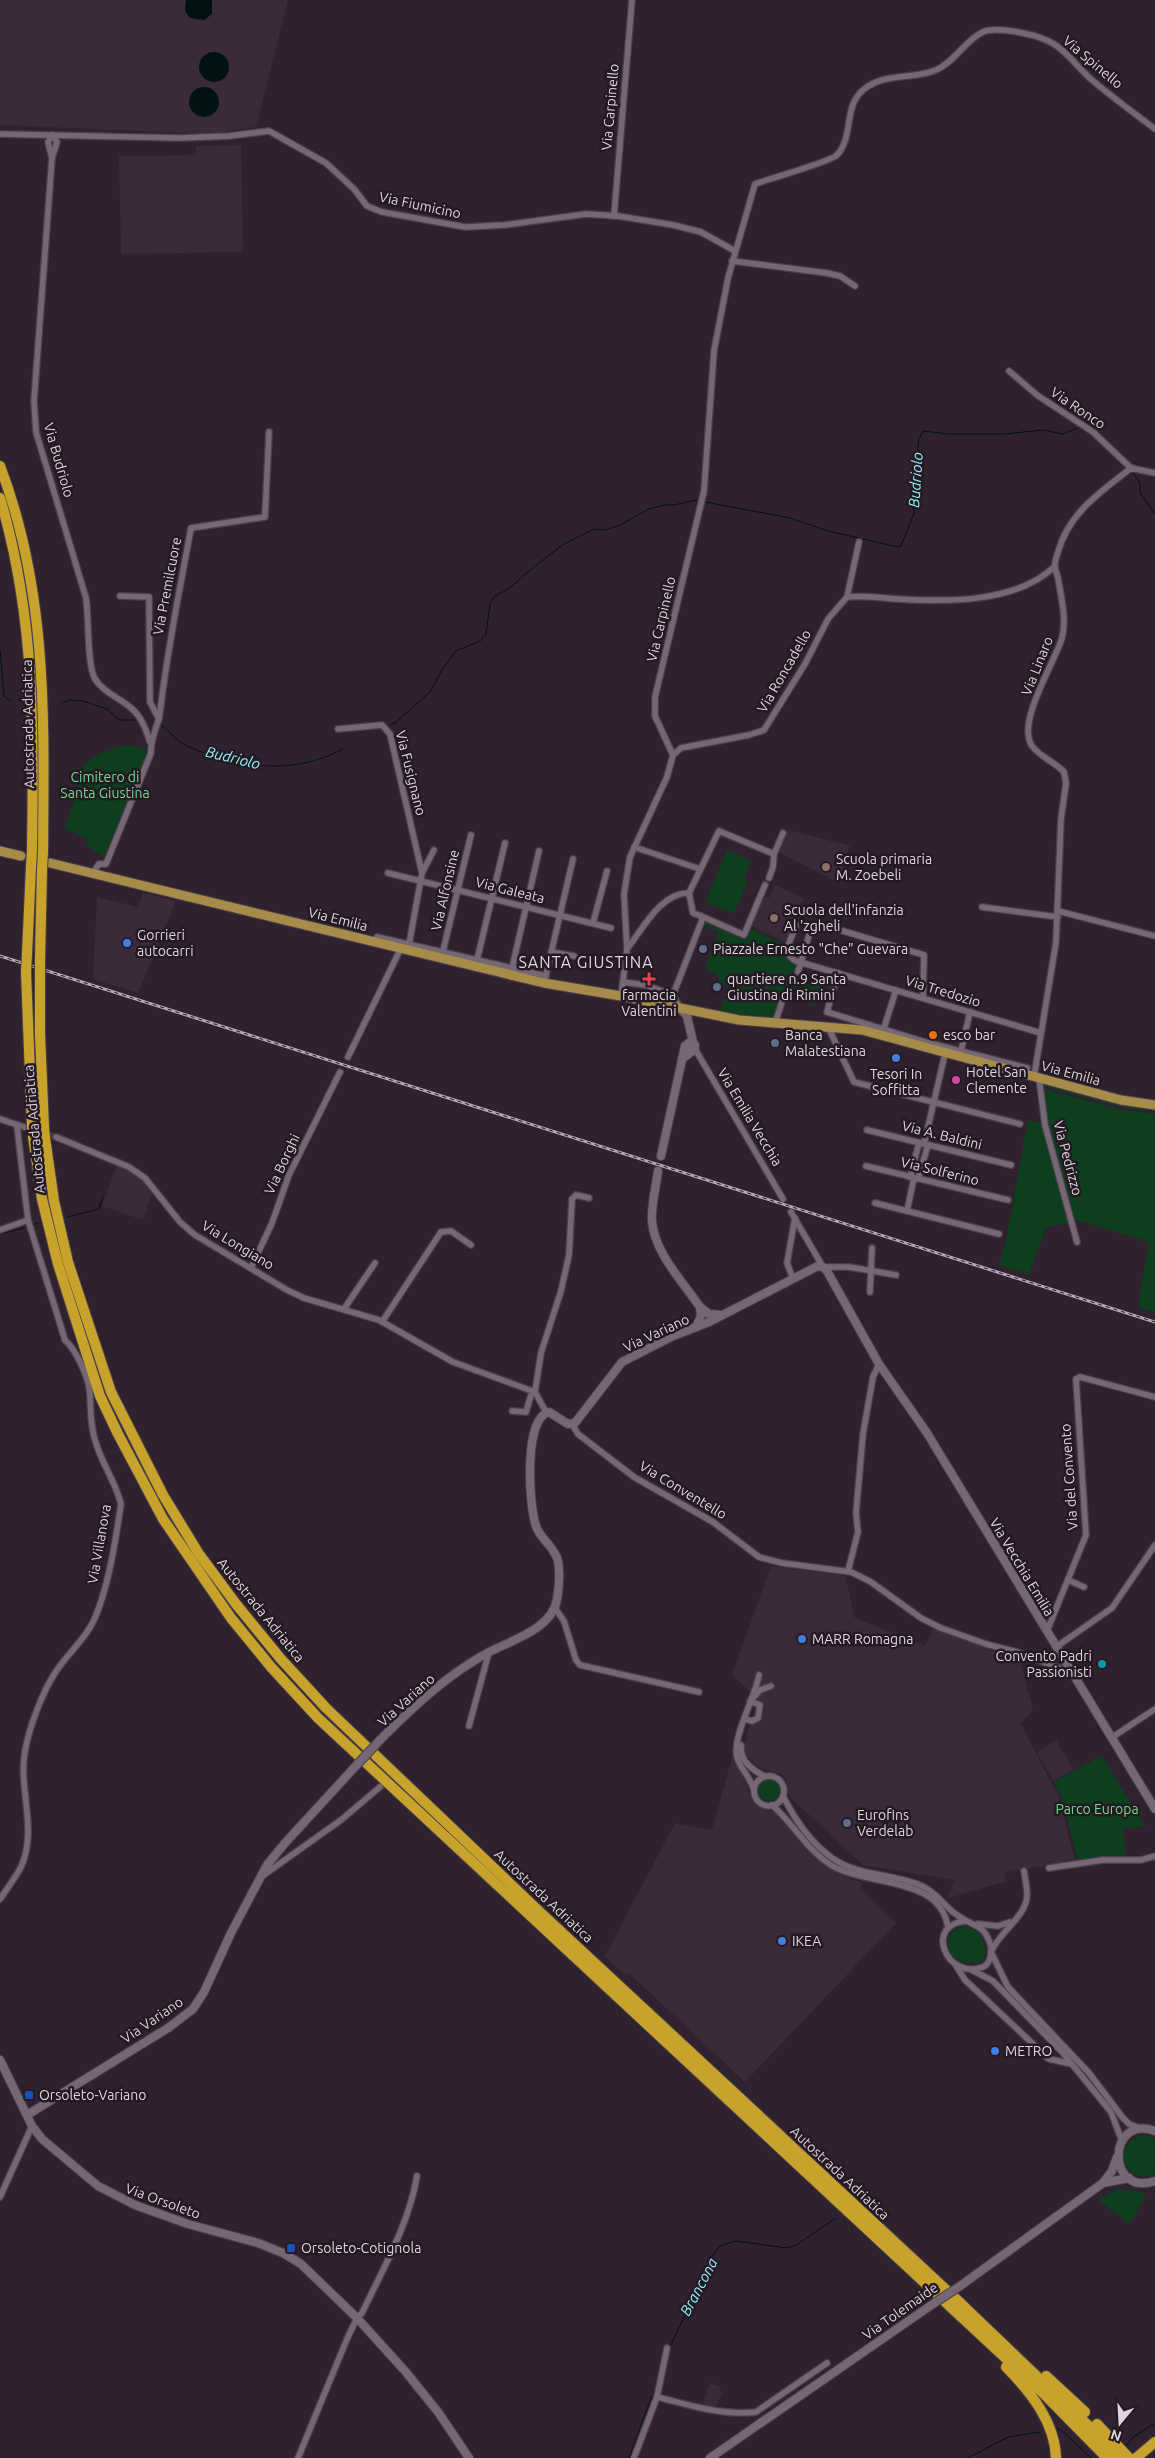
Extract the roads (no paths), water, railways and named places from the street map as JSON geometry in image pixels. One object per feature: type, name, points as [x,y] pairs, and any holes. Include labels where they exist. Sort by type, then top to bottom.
[{"type":"highway","name":"Autostrada Adriatica","points":[[0,466],[24,539],[40,641],[44,722],[36,868],[26,972],[30,1130],[42,1199],[58,1264],[100,1396],[163,1519],[231,1618],[318,1718],[1043,2393],[1107,2458]]},
{"type":"highway","name":"Autostrada Adriatica","points":[[0,498],[10,533],[29,641],[34,732],[37,852]]},
{"type":"highway","name":"Autostrada Adriatica","points":[[36,868],[45,1133],[54,1201],[68,1262],[111,1392],[163,1495],[199,1554],[236,1604],[280,1658],[326,1708],[541,1913],[956,2299],[1091,2428],[1118,2458]]},
{"type":"highway","points":[[896,2256],[910,2274],[1027,2390],[1049,2425],[1056,2458]]},
{"type":"highway","points":[[956,2299],[1065,2393],[1134,2457],[1155,2442]]},
{"type":"main road","points":[[0,851],[21,856]]},
{"type":"main road","name":"Via Emilia","points":[[50,863],[545,980],[739,1020],[828,1027],[851,1024],[924,1045],[946,1054],[1036,1078],[1121,1100],[1155,1105]]},
{"type":"street","name":"Via Carpinello","points":[[614,216],[632,0]]},
{"type":"street","name":"Via Spinello","points":[[735,251],[755,184],[785,173],[832,160],[842,148],[854,100],[863,90],[876,82],[890,78],[936,70],[983,32],[1004,30],[1048,40],[1093,81],[1155,129]]},
{"type":"street","name":"Via Fiumicino","points":[[0,134],[204,138],[269,131],[326,163],[354,189],[368,206],[382,212],[465,227],[506,225],[586,214],[614,216],[673,224],[701,232],[735,251]]},
{"type":"street","points":[[32,134],[52,148],[72,135]]},
{"type":"street","name":"Via Budriolo","points":[[52,135],[48,142],[52,148],[52,158],[34,401],[36,432],[86,598],[91,667],[94,677],[105,690],[139,716],[150,742]]},
{"type":"street","name":"Via Carpinello","points":[[673,755],[655,716],[655,697],[704,491],[714,351],[735,251]]},
{"type":"street","points":[[732,261],[827,273],[840,276],[855,286]]},
{"type":"street","name":"Via Ronco","points":[[1009,371],[1037,395],[1093,432],[1131,468]]},
{"type":"street","name":"Via Premilcuore","points":[[103,876],[106,864],[151,753],[150,742],[159,719],[165,665],[191,528],[265,517],[269,432]]},
{"type":"street","points":[[1131,468],[1155,474]]},
{"type":"street","name":"Via Linaro","points":[[1036,1078],[1041,1033],[1054,958],[1058,914],[1060,827],[1066,777],[1059,766],[1041,755],[1031,744],[1029,730],[1044,678],[1062,639],[1064,625],[1063,607],[1054,567],[1060,545],[1071,523],[1089,499],[1131,468]]},
{"type":"street","name":"Via Roncadello","points":[[673,755],[681,748],[749,736],[764,730],[805,664],[828,618],[847,597],[859,542]]},
{"type":"street","points":[[847,597],[926,600],[988,596],[1008,592],[1031,584],[1054,567]]},
{"type":"street","name":"Via Premilcuore","points":[[120,596],[149,597],[150,702],[159,719]]},
{"type":"street","name":"Via Fusignano","points":[[338,729],[367,728],[376,725],[387,728],[390,734],[422,873]]},
{"type":"street","points":[[621,996],[627,949],[624,900],[634,846],[667,777],[673,755]]},
{"type":"street","points":[[765,885],[744,935],[693,913],[689,893],[719,831],[774,854]]},
{"type":"street","points":[[769,878],[773,867],[774,854],[783,833]]},
{"type":"street","name":"Via Alfonsine","points":[[443,951],[471,835]]},
{"type":"street","points":[[477,960],[505,843]]},
{"type":"street","points":[[634,846],[700,869]]},
{"type":"street","name":"Via Fusignano","points":[[406,947],[422,873],[434,850]]},
{"type":"street","points":[[512,968],[539,851]]},
{"type":"street","points":[[545,980],[572,859]]},
{"type":"street","points":[[93,873],[99,864],[106,864]]},
{"type":"street","points":[[594,922],[607,871]]},
{"type":"street","points":[[388,873],[420,881]]},
{"type":"street","name":"Via Galeata","points":[[420,881],[594,922],[611,928]]},
{"type":"street","points":[[627,949],[648,920],[662,906],[678,894],[689,893]]},
{"type":"street","points":[[982,907],[1058,914],[1155,936]]},
{"type":"street","points":[[680,1008],[674,995],[701,924],[700,916]]},
{"type":"street","points":[[796,925],[787,953],[791,958],[801,962]]},
{"type":"street","points":[[833,928],[924,955],[923,998]]},
{"type":"street","points":[[798,972],[810,932]]},
{"type":"street","name":"Via Emilia","points":[[377,937],[406,947],[443,951],[512,968],[545,980]]},
{"type":"street","points":[[348,1057],[406,947]]},
{"type":"street","points":[[552,952],[574,956]]},
{"type":"street","name":"Via Tredozio","points":[[801,962],[1041,1033]]},
{"type":"street","points":[[838,973],[827,1012],[851,1024]]},
{"type":"street","points":[[623,982],[645,985],[674,995]]},
{"type":"street","points":[[884,1028],[896,990]]},
{"type":"street","points":[[775,1023],[784,996]]},
{"type":"street","name":"Via Emilia Vecchia","points":[[680,1008],[687,1016],[690,1030],[690,1046],[783,1199]]},
{"type":"street","points":[[961,1051],[970,1012]]},
{"type":"street","name":"Via Emilia","points":[[851,1024],[884,1028],[924,1045],[961,1051],[1027,1068]]},
{"type":"street","points":[[828,1027],[850,1078],[854,1082],[1020,1124]]},
{"type":"street","points":[[661,1156],[681,1060],[690,1046]]},
{"type":"street","points":[[907,1211],[946,1054]]},
{"type":"street","name":"Via Borghi","points":[[251,1268],[272,1222],[285,1182],[340,1072]]},
{"type":"street","name":"Via Pedrizzo","points":[[1036,1078],[1045,1126],[1077,1242]]},
{"type":"street","points":[[0,1119],[30,1130]]},
{"type":"street","name":"Via Villanova","points":[[0,1899],[21,1867],[26,1847],[28,1829],[23,1775],[25,1750],[43,1695],[51,1680],[93,1622],[102,1598],[121,1504],[118,1492],[104,1468],[94,1438],[89,1411],[91,1393],[75,1349],[65,1340],[28,1220],[17,1126]]},
{"type":"street","name":"Via A. Baldini","points":[[867,1130],[1011,1165]]},
{"type":"street","name":"Via Longiano","points":[[56,1137],[121,1164],[145,1178],[188,1229],[304,1298],[382,1322],[453,1362],[535,1392]]},
{"type":"street","name":"Via Solferino","points":[[866,1166],[1008,1200]]},
{"type":"street","points":[[658,1171],[652,1206],[653,1230],[662,1251],[709,1322]]},
{"type":"street","points":[[512,1411],[526,1412],[531,1396],[535,1392],[543,1345],[561,1291],[569,1255],[572,1199],[576,1195],[589,1198]]},
{"type":"street","points":[[875,1203],[999,1234]]},
{"type":"street","points":[[793,1279],[787,1263],[793,1215],[823,1267],[896,1275]]},
{"type":"street","points":[[0,1230],[28,1220]]},
{"type":"street","points":[[382,1322],[441,1232],[451,1231],[471,1245]]},
{"type":"street","points":[[870,1292],[872,1248]]},
{"type":"street","points":[[344,1309],[375,1262]]},
{"type":"street","name":"Via Variano","points":[[572,1424],[594,1400],[622,1362],[724,1315],[818,1266],[823,1267]]},
{"type":"street","name":"Via Vecchia Emilia","points":[[823,1267],[879,1364],[927,1433],[1155,1810]]},
{"type":"street","points":[[705,1315],[724,1315]]},
{"type":"street","points":[[695,1328],[705,1315]]},
{"type":"street","points":[[848,1571],[857,1538],[856,1513],[863,1434],[873,1377],[879,1364]]},
{"type":"street","name":"Via del Convento","points":[[1047,1631],[1086,1534],[1076,1379],[1080,1377],[1155,1397]]},
{"type":"street","points":[[535,1392],[546,1412],[554,1414],[572,1424]]},
{"type":"street","points":[[546,1412],[540,1419],[532,1442],[530,1468],[533,1518],[537,1530],[554,1552],[558,1562],[559,1581],[555,1608],[564,1621],[576,1660],[580,1665],[699,1692]]},
{"type":"street","name":"Via Conventello","points":[[572,1424],[578,1434],[634,1477],[713,1522],[753,1554],[782,1563],[848,1571],[871,1582],[905,1608],[941,1628],[1072,1673]]},
{"type":"street","points":[[1056,1647],[1112,1608],[1155,1545]]},
{"type":"street","points":[[1068,1580],[1084,1587]]},
{"type":"street","name":"Via Variano","points":[[27,2115],[168,2028],[193,2009],[204,1992],[260,1878],[284,1843],[422,1699],[488,1652],[529,1632],[551,1615],[555,1608]]},
{"type":"street","points":[[469,1726],[488,1652]]},
{"type":"street","points":[[477,1659],[484,1666]]},
{"type":"street","points":[[760,1675],[751,1701],[737,1756],[749,1776],[760,1802],[772,1805],[789,1820],[820,1857],[854,1876],[920,1891],[932,1899],[942,1910],[948,1928]]},
{"type":"street","points":[[751,1701],[760,1690],[771,1686]]},
{"type":"street","points":[[746,1720],[758,1718],[760,1705],[751,1701]]},
{"type":"street","points":[[1111,1738],[1155,1709]]},
{"type":"street","points":[[746,1720],[741,1743],[742,1758],[755,1772],[778,1779],[783,1787],[782,1796],[794,1818],[814,1842],[834,1859],[857,1870],[923,1886],[942,1899],[959,1917],[974,1923],[998,1926],[1016,1919]]},
{"type":"street","points":[[754,1791],[757,1782],[764,1776]]},
{"type":"street","name":"Via Variano","points":[[260,1878],[340,1820],[380,1787]]},
{"type":"street","points":[[772,1805],[782,1796]]},
{"type":"street","points":[[1049,1868],[1103,1860],[1141,1860],[1155,1856]]},
{"type":"street","points":[[968,1968],[986,1965],[1002,1933],[1022,1912],[1028,1896],[1024,1870]]},
{"type":"street","points":[[968,1921],[960,1921],[948,1928],[942,1941],[943,1948],[950,1960],[955,1964],[965,1980],[1050,2059],[1072,2064]]},
{"type":"street","points":[[974,1923],[984,1932],[991,1952],[1008,1987],[1088,2073],[1123,2118],[1136,2128],[1155,2131]]},
{"type":"street","points":[[955,1964],[968,1968],[993,1981],[1072,2064],[1111,2112],[1122,2141],[1127,2135],[1142,2128]]},
{"type":"street","name":"Via Orsoleto","points":[[0,2060],[32,2126],[42,2140],[98,2186],[135,2205],[170,2218],[283,2253],[300,2264],[357,2318],[433,2406],[469,2458]]},
{"type":"street","points":[[0,2197],[32,2126]]},
{"type":"street","name":"Via Tolemaide","points":[[710,2458],[960,2286],[1103,2184],[1112,2171],[1122,2141]]},
{"type":"street","points":[[1117,2157],[1119,2165],[1129,2178]]},
{"type":"street","points":[[298,2458],[357,2318],[362,2313],[404,2222],[414,2195],[417,2176]]},
{"type":"street","name":"Via Tolemaide","points":[[1103,2184],[1129,2178],[1145,2183],[1155,2181]]},
{"type":"street","points":[[634,2458],[657,2398],[667,2348]]},
{"type":"street","points":[[657,2398],[692,2407],[744,2414],[756,2412],[827,2363]]},
{"type":"waterway","name":"Budriolo","points":[[705,502],[790,518],[828,531],[898,547],[901,546],[914,513],[912,496],[919,439],[923,431],[949,434],[1004,434],[1044,430],[1062,434],[1081,427]]},
{"type":"waterway","name":"Budriolo","points":[[1116,458],[1126,468]]},
{"type":"waterway","name":"Budriolo","points":[[1133,473],[1140,483],[1140,493],[1155,514]]},
{"type":"waterway","name":"Budriolo","points":[[389,725],[395,723],[430,692],[442,670],[456,651],[480,641],[486,635],[490,603],[494,597],[508,589],[564,544],[594,529],[605,530],[618,526],[649,509],[697,500]]},
{"type":"waterway","name":"Budriolo","points":[[0,650],[4,696],[11,701]]},
{"type":"waterway","name":"Budriolo","points":[[61,703],[70,700],[83,701],[107,709],[119,720],[134,720]]},
{"type":"waterway","name":"Budriolo","points":[[160,724],[187,746],[225,760],[245,764],[285,766],[305,763],[324,758],[343,749]]},
{"type":"waterway","points":[[67,1217],[99,1209],[103,1196]]},
{"type":"waterway","points":[[32,1225],[38,1223]]},
{"type":"waterway","points":[[0,1234],[24,1228]]},
{"type":"waterway","name":"Brancona","points":[[670,2347],[713,2255],[720,2246],[736,2241],[787,2248],[796,2245],[836,2218]]},
{"type":"waterway","name":"Brancona","points":[[629,2458],[652,2396]]},
{"type":"waterway","points":[[1125,2447],[1132,2438],[1155,2423]]},
{"type":"waterway","points":[[1054,2427],[1061,2430],[1091,2458]]},
{"type":"waterway","points":[[968,2458],[1008,2437],[1040,2432]]},
{"type":"tunnel","points":[[31,1129],[56,1137]]},
{"type":"tunnel","points":[[658,1171],[661,1156]]},
{"type":"railway","points":[[0,956],[1155,1322]]},
{"type":"place","name":"Scuola primaria M. Zoebeli","points":[[826,867]]},
{"type":"place","name":"Scuola dell'infanzia Al 'zgheli","points":[[774,918]]},
{"type":"place","name":"Gorrieri autocarri","points":[[127,943]]},
{"type":"place","name":"Piazzale Ernesto \"Che\" Guevara","points":[[703,949]]},
{"type":"place","name":"farmacia Valentini","points":[[649,979]]},
{"type":"place","name":"quartiere n.9 Santa Giustina di Rimini","points":[[717,987]]},
{"type":"place","name":"esco bar","points":[[933,1035]]},
{"type":"place","name":"Banca Malatestiana","points":[[775,1043]]},
{"type":"place","name":"Tesori In Soffitta","points":[[896,1058]]},
{"type":"place","name":"Hotel San Clemente","points":[[956,1080]]},
{"type":"place","name":"MARR Romagna","points":[[802,1639]]},
{"type":"place","name":"Convento Padri Passionisti","points":[[1102,1664]]},
{"type":"place","name":"Eurofins Verdelab","points":[[847,1823]]},
{"type":"place","name":"IKEA","points":[[782,1941]]},
{"type":"place","name":"METRO","points":[[995,2051]]},
{"type":"place","name":"Orsoleto-Variano","points":[[29,2095]]},
{"type":"place","name":"Orsoleto-Cotignola","points":[[291,2248]]},
{"type":"district","name":"SANTA GIUSTINA","points":[[586,962]]},
{"type":"park label","name":"Cimitero di Santa Giustina","points":[[105,786]]},
{"type":"park label","name":"Parco Europa","points":[[1097,1809]]}]
